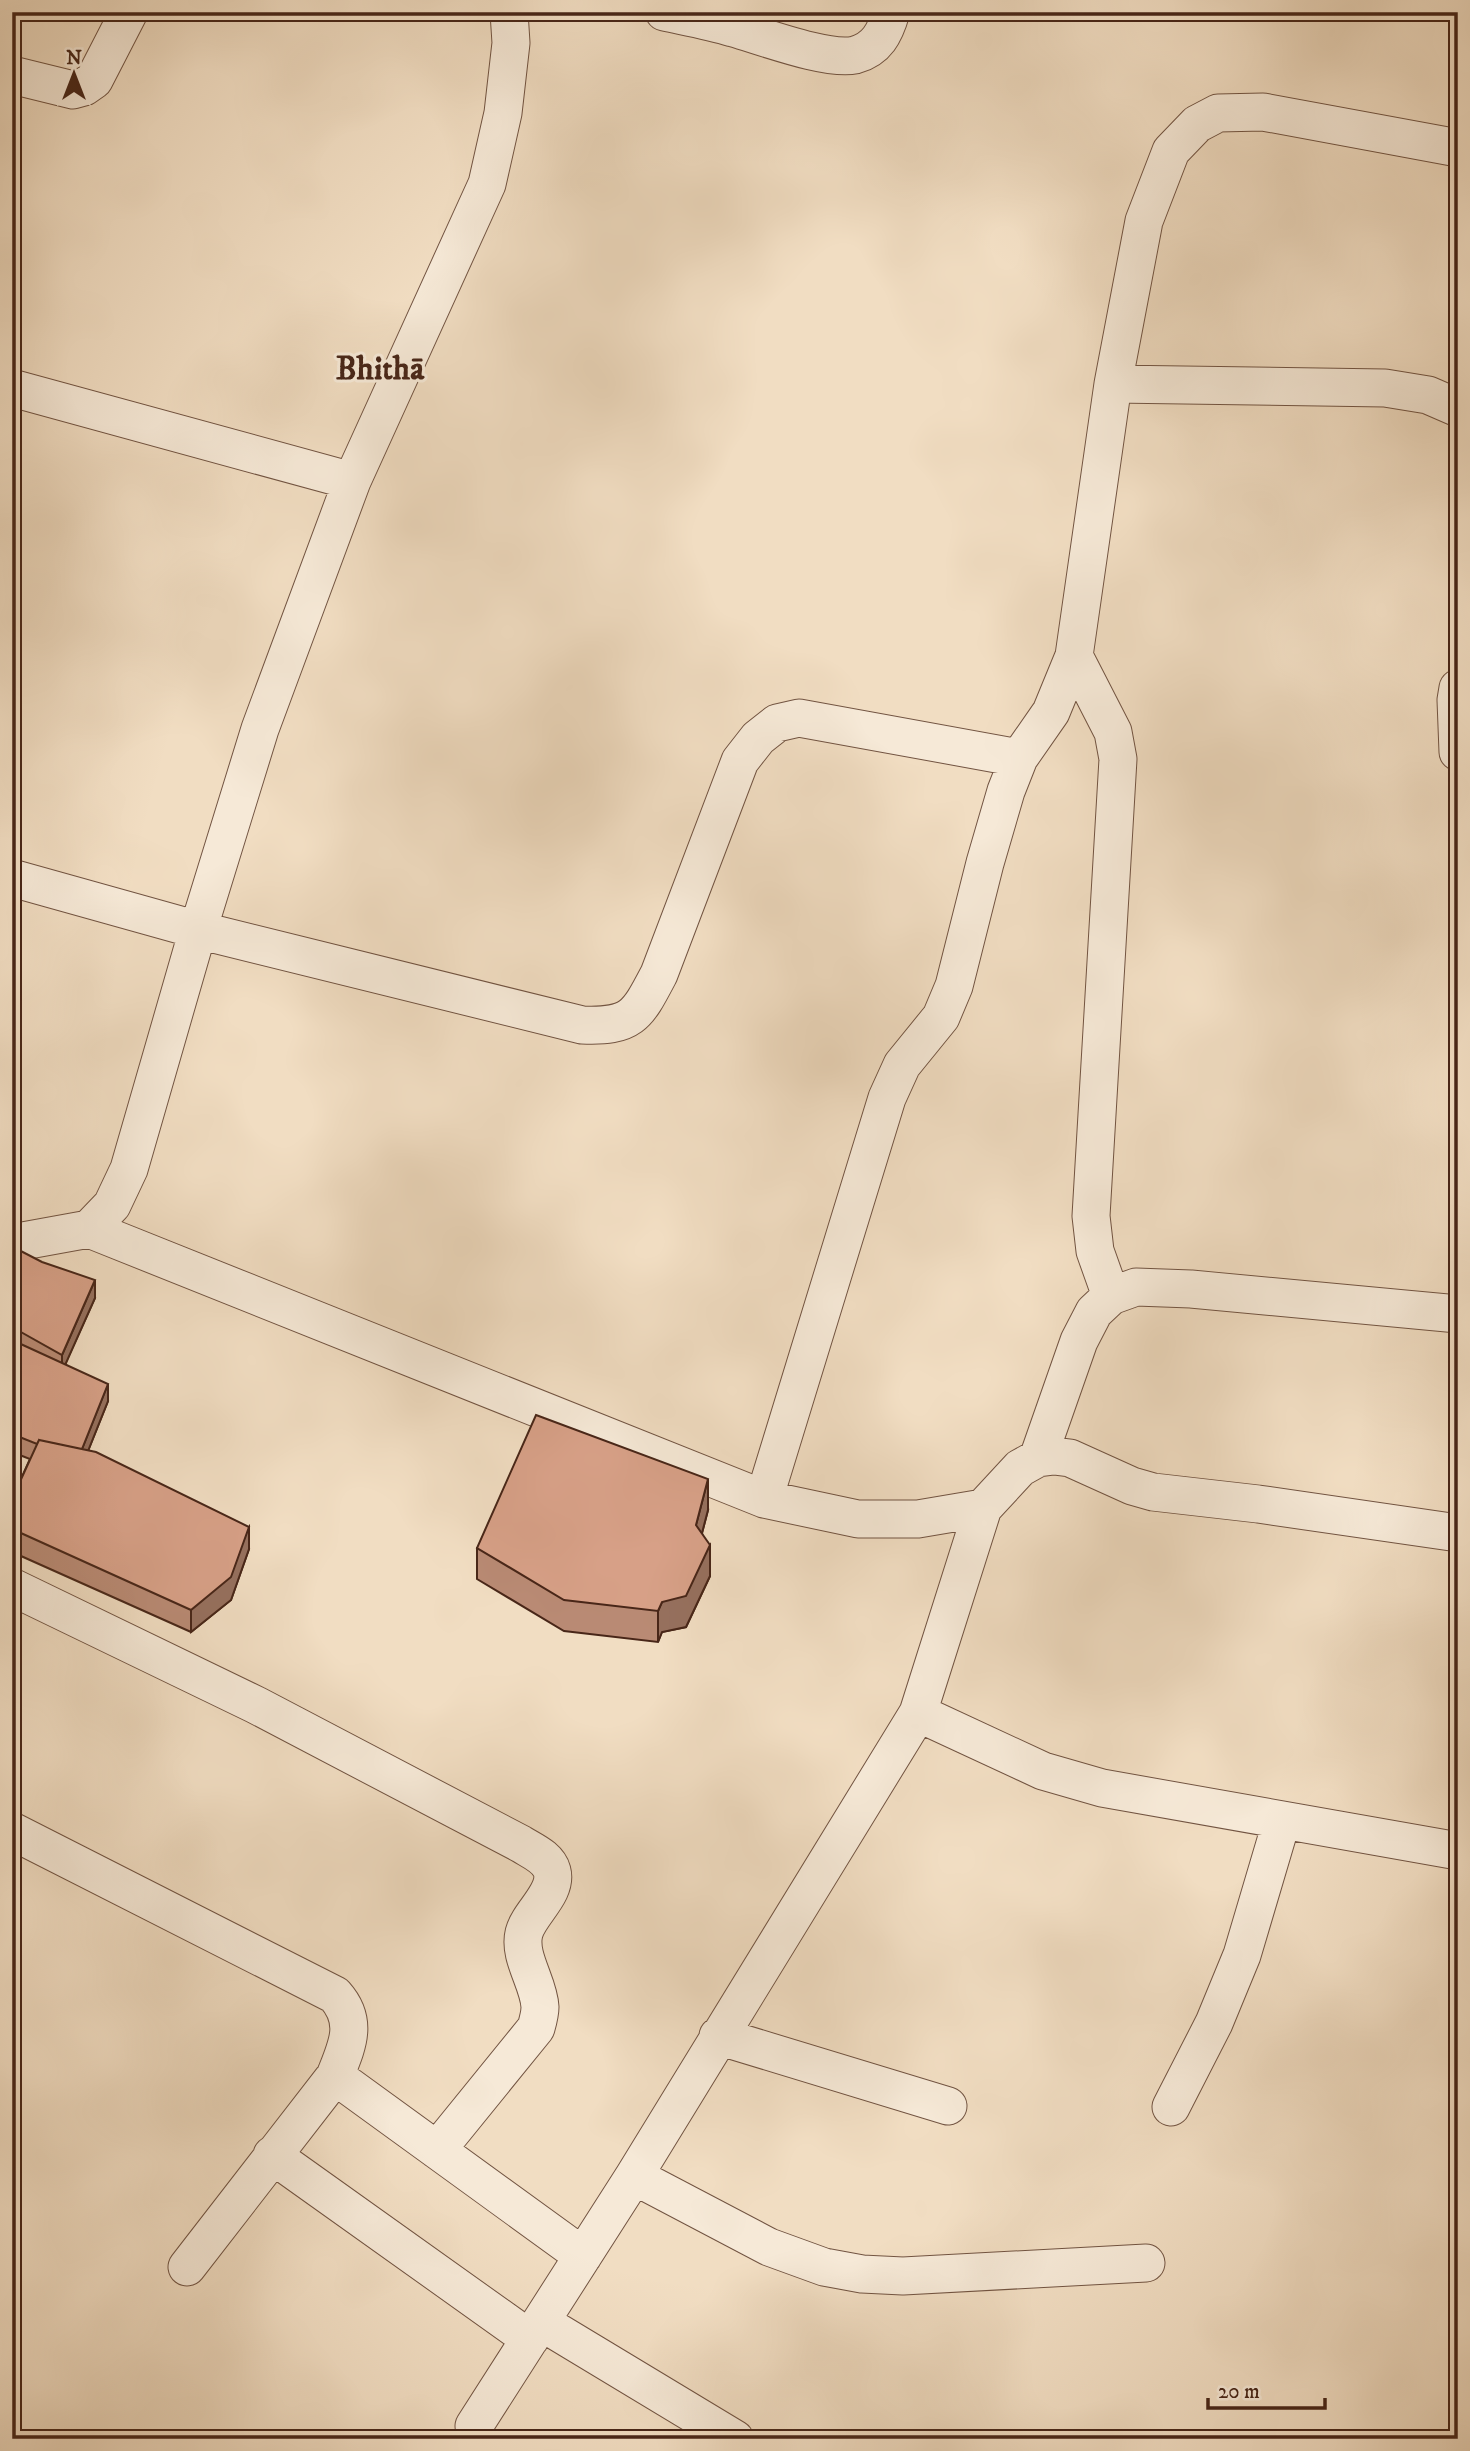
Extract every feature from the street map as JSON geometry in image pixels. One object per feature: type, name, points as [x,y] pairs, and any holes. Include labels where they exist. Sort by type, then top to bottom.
[{"type":"street","points":[[12,75],[73,90],[84,87],[94,80],[129,12]]},
{"type":"street","points":[[89,1229],[112,1205],[129,1169],[260,729],[352,481],[487,184],[503,113],[511,43],[509,12]]},
{"type":"street","points":[[664,12],[828,54],[853,55],[873,47],[886,32],[891,12]]},
{"type":"street","points":[[764,1499],[887,1098],[902,1065],[941,1017],[954,986],[1006,791],[1019,758],[1051,712],[1074,656],[1113,384],[1144,221],[1171,151],[1197,124],[1218,113],[1263,112],[1458,148]]},
{"type":"street","points":[[1113,384],[1385,388],[1428,395],[1458,408]]},
{"type":"street","points":[[12,388],[352,481]]},
{"type":"street","points":[[1074,656],[1113,732],[1118,759],[1091,1216],[1095,1251],[1111,1296]]},
{"type":"street","points":[[1458,688],[1458,752]]},
{"type":"street","points":[[12,878],[198,930],[582,1025],[607,1026],[632,1017],[646,998],[659,974],[740,761],[758,738],[777,723],[799,718],[1019,758]]},
{"type":"street","points":[[12,1243],[89,1229],[764,1499],[858,1519],[918,1519],[983,1508]]},
{"type":"street","points":[[1038,1458],[1079,1341],[1094,1312],[1111,1296],[1136,1287],[1191,1289],[1458,1314]]},
{"type":"street","points":[[474,2426],[634,2176],[918,1713],[983,1508],[1020,1468],[1038,1458],[1070,1458],[1132,1486],[1153,1492],[1244,1502],[1458,1533]]},
{"type":"street","points":[[12,1587],[256,1705],[547,1860],[552,1872],[552,1886],[529,1920],[523,1936],[524,1951],[540,2008],[536,2028],[437,2150]]},
{"type":"street","points":[[918,1713],[1043,1771],[1102,1788],[1458,1851]]},
{"type":"street","points":[[1171,2107],[1214,2023],[1242,1955],[1282,1821]]},
{"type":"street","points":[[12,1830],[335,1996],[346,2007],[349,2023],[348,2043],[335,2076],[187,2267]]},
{"type":"street","points":[[718,2036],[948,2106]]},
{"type":"street","points":[[335,2076],[583,2256]]},
{"type":"street","points":[[272,2155],[536,2330],[735,2439]]},
{"type":"street","points":[[634,2176],[769,2247],[824,2267],[862,2274],[903,2277],[1146,2263]]},
{"type":"building","points":[[13,1247],[42,1262],[95,1280],[62,1355],[12,1327]]},
{"type":"building","points":[[12,1340],[108,1384],[82,1449],[39,1440],[37,1444],[12,1434]]},
{"type":"building","points":[[536,1415],[708,1479],[696,1525],[710,1545],[686,1596],[662,1602],[658,1611],[564,1600],[477,1548]]},
{"type":"building","points":[[39,1440],[96,1452],[249,1527],[231,1577],[191,1610],[12,1529],[12,1499]]},
{"type":"district","name":"Bhithā","points":[[380,369]]}]
